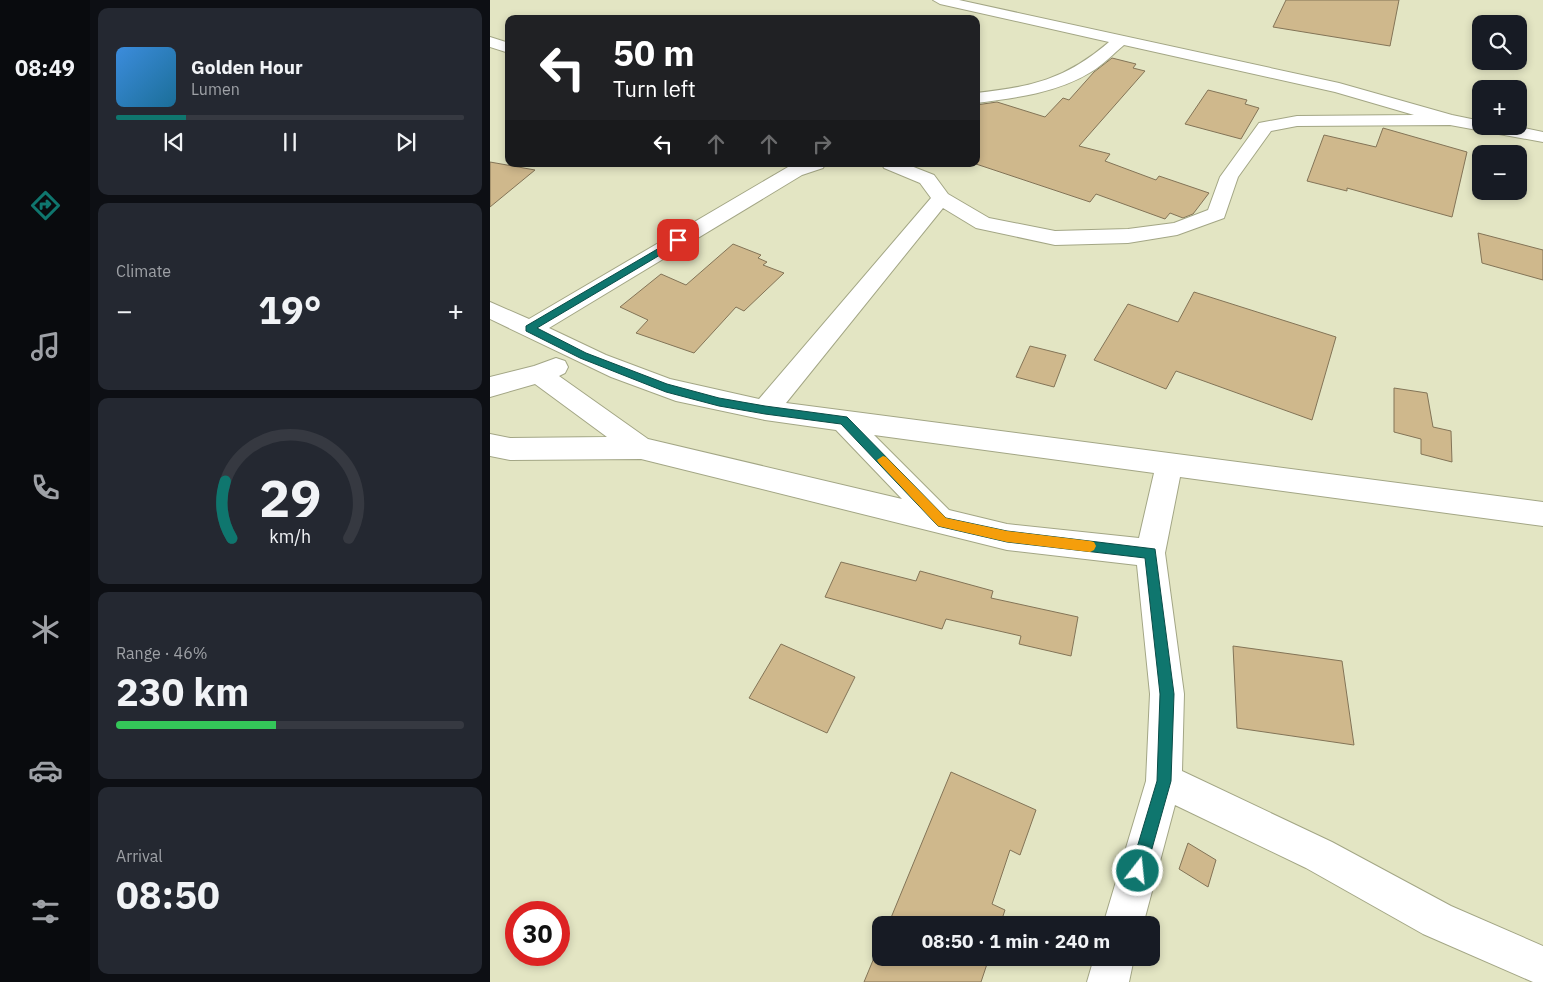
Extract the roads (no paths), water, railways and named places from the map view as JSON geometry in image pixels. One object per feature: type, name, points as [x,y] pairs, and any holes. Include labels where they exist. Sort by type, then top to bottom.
[{"type":"street","points":[[940,0],[1339,88],[1450,120],[1472,124]]},
{"type":"street","points":[[980,98],[1014,94],[1054,83],[1085,69],[1122,39]]},
{"type":"street","points":[[490,42],[505,47]]},
{"type":"street","points":[[898,167],[927,179],[941,198],[983,223],[1055,238],[1128,236],[1177,229],[1216,214],[1229,177],[1265,127],[1297,121],[1450,120]]},
{"type":"street","points":[[1527,135],[1543,138]]},
{"type":"street","points":[[529,328],[794,171],[807,167]]},
{"type":"street","points":[[765,410],[941,198]]},
{"type":"street","points":[[490,310],[583,356],[666,388],[719,402],[765,410],[1543,514]]},
{"type":"street","points":[[490,387],[539,374],[583,356]]},
{"type":"street","points":[[539,374],[640,448]]},
{"type":"street","points":[[844,420],[942,522]]},
{"type":"street","points":[[490,445],[510,449],[640,448],[1007,537],[1150,553]]},
{"type":"street","points":[[1126,916],[1164,781],[1167,694],[1150,553],[1170,463]]},
{"type":"street","points":[[1164,781],[1319,855],[1437,920],[1543,966]]},
{"type":"street","points":[[1108,982],[1112,966]]}]
